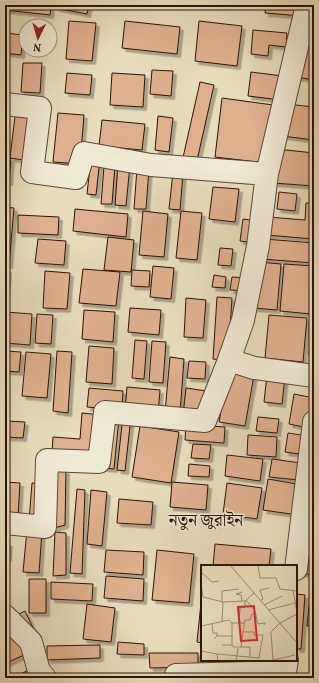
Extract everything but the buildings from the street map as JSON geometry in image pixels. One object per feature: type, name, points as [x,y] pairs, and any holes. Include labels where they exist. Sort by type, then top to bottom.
[{"type":"street","points":[[5,523],[45,527],[48,460],[99,462],[105,412],[205,421],[229,360],[245,313],[258,246],[267,174],[307,5]]},
{"type":"street","points":[[5,104],[40,108],[32,172],[76,178],[84,153],[151,165],[267,174]]},
{"type":"street","points":[[229,360],[254,368],[314,376]]},
{"type":"street","points":[[297,565],[314,422]]},
{"type":"street","points":[[5,616],[31,642],[39,671],[45,678]]},
{"type":"street","points":[[176,678],[176,675],[285,672],[287,661]]},
{"type":"district","name":"নতুন জুরাইন","points":[[206,521]]}]
